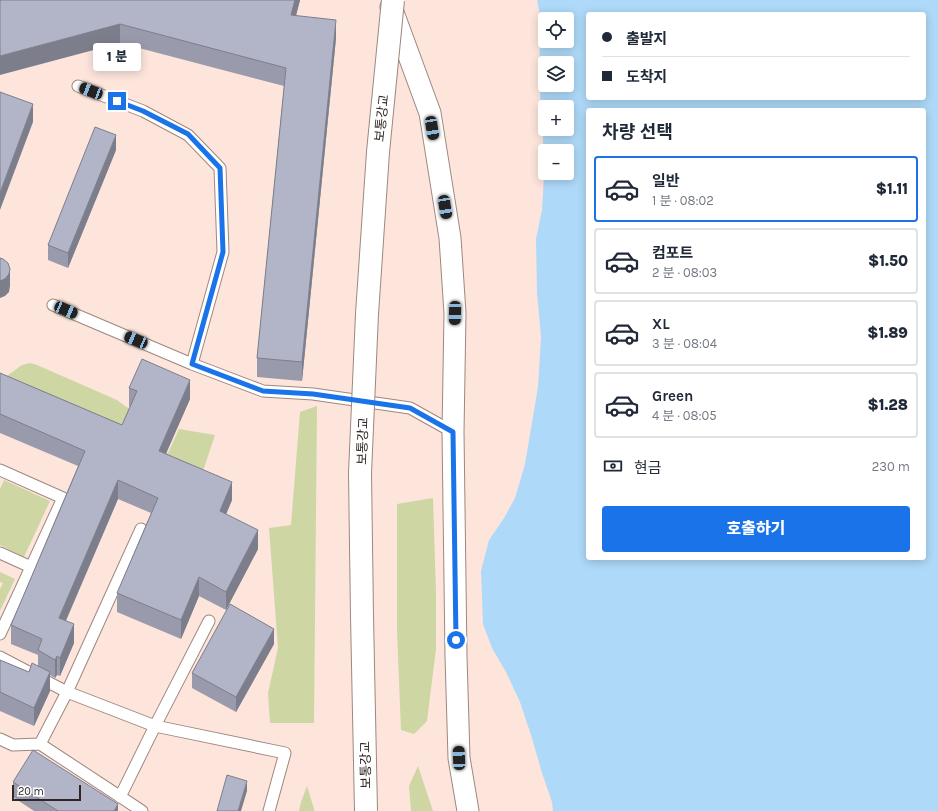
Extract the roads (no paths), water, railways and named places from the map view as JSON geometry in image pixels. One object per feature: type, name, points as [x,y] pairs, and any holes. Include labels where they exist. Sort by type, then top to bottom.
[{"type":"highway","name":"보통강교","points":[[366,811],[360,473],[367,314],[378,152],[393,0]]},
{"type":"street","points":[[388,0],[430,113],[450,238],[455,313],[453,432],[459,758],[468,811]]},
{"type":"lane","points":[[78,86],[143,111],[188,134],[220,168],[223,252],[192,364]]},
{"type":"lane","points":[[53,304],[192,364],[263,391],[313,394],[410,408],[453,432]]},
{"type":"lane","points":[[0,470],[63,498],[0,634]]},
{"type":"lane","points":[[40,744],[67,692],[141,529]]},
{"type":"lane","points":[[0,553],[31,567]]},
{"type":"lane","points":[[120,797],[208,621]]},
{"type":"lane","points":[[0,657],[67,692],[155,726],[285,753],[268,811]]},
{"type":"lane","points":[[0,739],[13,745],[40,744],[142,811]]},
{"type":"water","points":[[537,0],[938,0],[938,811],[553,811],[552,802],[520,702],[506,672],[492,648],[483,624],[481,571],[489,540],[515,498],[525,464],[538,387],[541,337],[537,293],[536,239],[542,210],[544,180],[574,180],[574,144],[543,144],[543,136],[574,136],[574,100],[540,100],[540,92],[574,92],[574,56],[540,56],[540,48],[574,48],[574,12],[539,12]]}]
